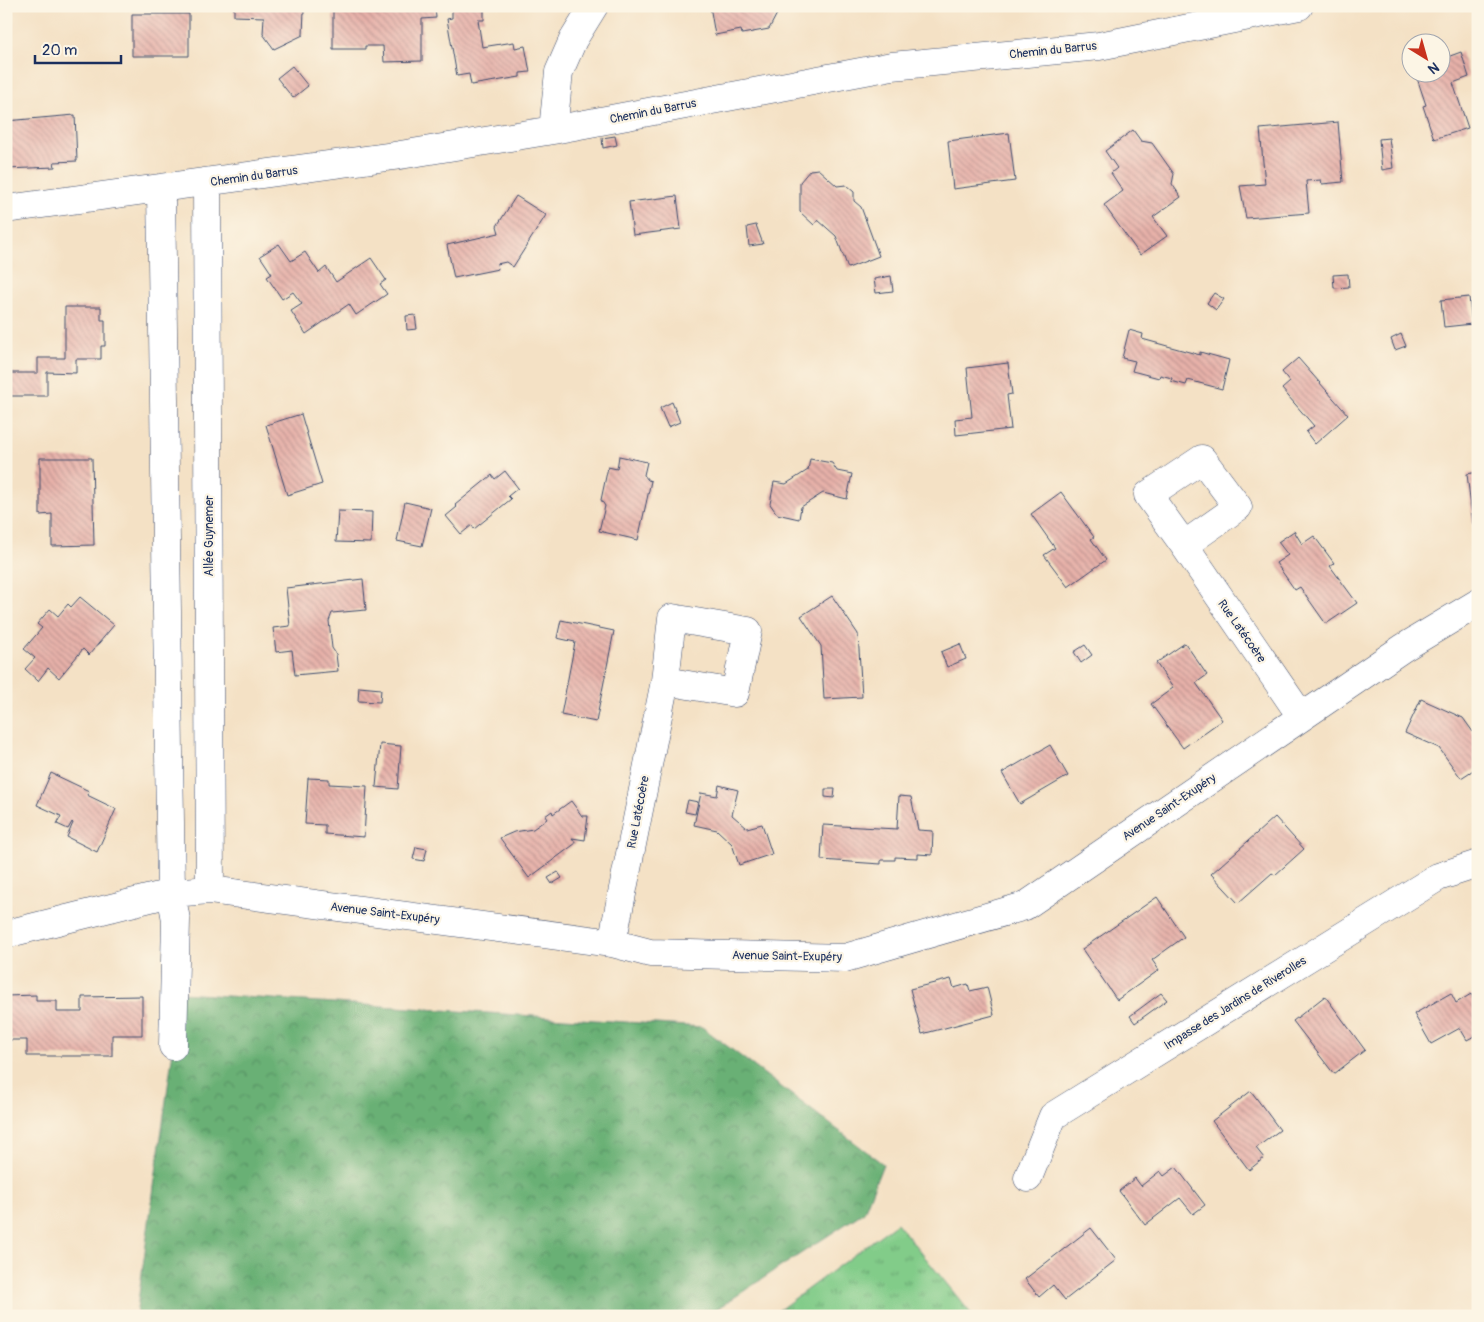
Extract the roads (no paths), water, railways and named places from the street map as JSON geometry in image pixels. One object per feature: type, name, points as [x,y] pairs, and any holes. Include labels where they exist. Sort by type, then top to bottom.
[{"type":"street","points":[[553,130],[559,72],[573,40],[594,6]]},
{"type":"street","name":"Chemin du Barrus","points":[[6,208],[161,189],[394,156],[553,130],[892,66],[1099,46],[1299,6]]},
{"type":"street","name":"Allée Guynemer","points":[[207,182],[210,890]]},
{"type":"street","points":[[161,189],[172,893],[176,920],[173,1046]]},
{"type":"street","name":"Rue Latécoère","points":[[1184,545],[1301,716]]},
{"type":"street","name":"Avenue Saint-Exupéry","points":[[6,934],[172,893],[210,890],[612,943],[650,953],[845,958],[1024,906],[1301,716],[1403,648],[1478,603]]},
{"type":"street","name":"Rue Latécoère","points":[[612,943],[665,681]]},
{"type":"street","name":"Impasse des Jardins de Riverolles","points":[[1028,1178],[1053,1116],[1438,877],[1478,864]]}]
